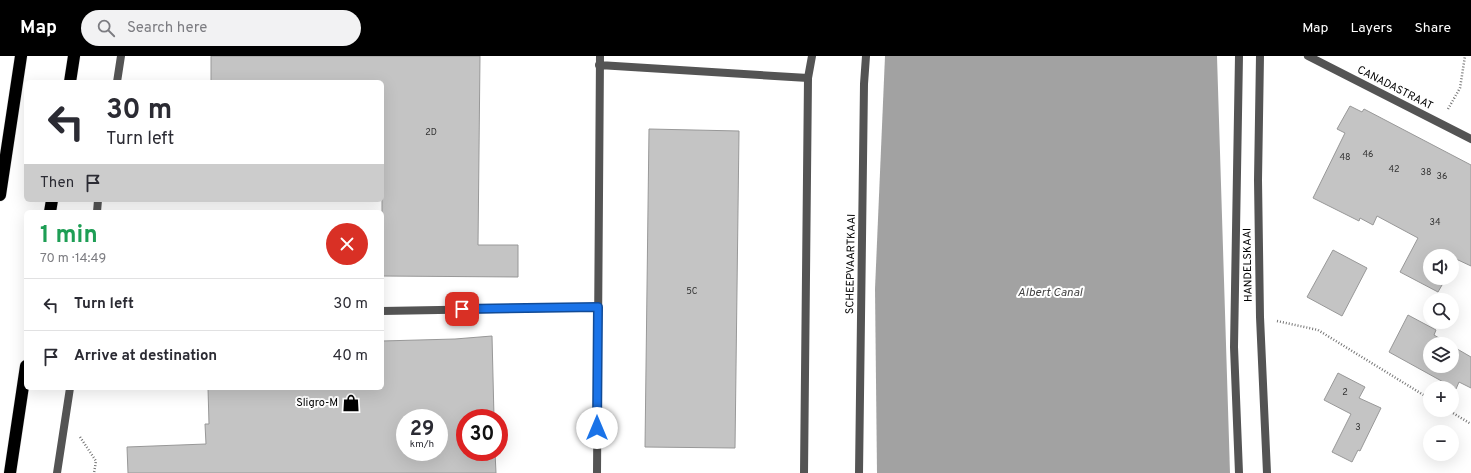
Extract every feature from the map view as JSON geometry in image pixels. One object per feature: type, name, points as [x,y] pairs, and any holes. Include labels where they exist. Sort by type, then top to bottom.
[{"type":"highway","points":[[0,196],[21,56]]},
{"type":"highway","points":[[70,80],[74,56]]},
{"type":"highway","points":[[10,473],[24,379]]},
{"type":"street","points":[[117,80],[121,56]]},
{"type":"street","points":[[597,473],[600,56]]},
{"type":"street","points":[[804,473],[808,78],[812,56]]},
{"type":"street","name":"SCHEEPVAARTKAAI","points":[[859,473],[864,100],[866,56]]},
{"type":"street","name":"HANDELSKAAI","points":[[1239,56],[1234,347],[1239,473]]},
{"type":"street","name":"HANDELSKAAI","points":[[1260,56],[1258,180],[1260,317],[1267,473]]},
{"type":"street","name":"CANADASTRAAT","points":[[1308,56],[1471,139]]},
{"type":"street","points":[[600,65],[808,78]]},
{"type":"street","points":[[384,311],[598,307]]},
{"type":"street","points":[[57,473],[70,390]]},
{"type":"path","points":[[1441,124],[1460,88],[1466,56]]},
{"type":"path","points":[[1260,317],[1318,330],[1423,395]]},
{"type":"path","points":[[65,415],[96,461],[94,473]]},
{"type":"path","points":[[1459,417],[1471,424]]},
{"type":"water","name":"Albert Canal","points":[[885,56],[1217,56],[1230,473],[877,473],[875,289]]},
{"type":"building","points":[[211,56],[480,56],[478,245],[518,245],[518,277],[384,276],[384,210],[382,210],[382,202],[384,202],[384,80],[211,80]]},
{"type":"building","points":[[1350,106],[1362,112],[1364,109],[1471,165],[1471,266],[1459,260],[1459,249],[1423,249],[1423,284],[1400,272],[1418,238],[1377,216],[1373,225],[1360,218],[1359,221],[1313,198],[1345,133],[1337,129]]},
{"type":"building","points":[[649,129],[739,131],[735,448],[645,447]]},
{"type":"building","points":[[1333,250],[1367,268],[1342,316],[1307,297]]},
{"type":"building","points":[[1425,285],[1442,285],[1438,292]]},
{"type":"building","points":[[1408,315],[1423,323],[1423,329],[1436,330],[1434,335],[1437,337],[1423,337],[1423,371],[1389,352]]},
{"type":"building","name":"Sligro-M","points":[[492,336],[494,409],[456,409],[456,461],[495,461],[496,473],[128,473],[127,447],[206,444],[205,424],[209,424],[208,390],[384,390],[384,341],[455,339]]},
{"type":"building","points":[[1459,350],[1471,357],[1471,388],[1459,381],[1442,381],[1427,373],[1459,373]]},
{"type":"building","points":[[1338,373],[1365,387],[1359,398],[1381,408],[1360,451],[1358,450],[1352,462],[1332,452],[1351,414],[1324,400]]},
{"type":"place","name":"Sligro-M","points":[[351,403]]},
{"type":"route","points":[[462,309],[598,307],[597,428]]}]
